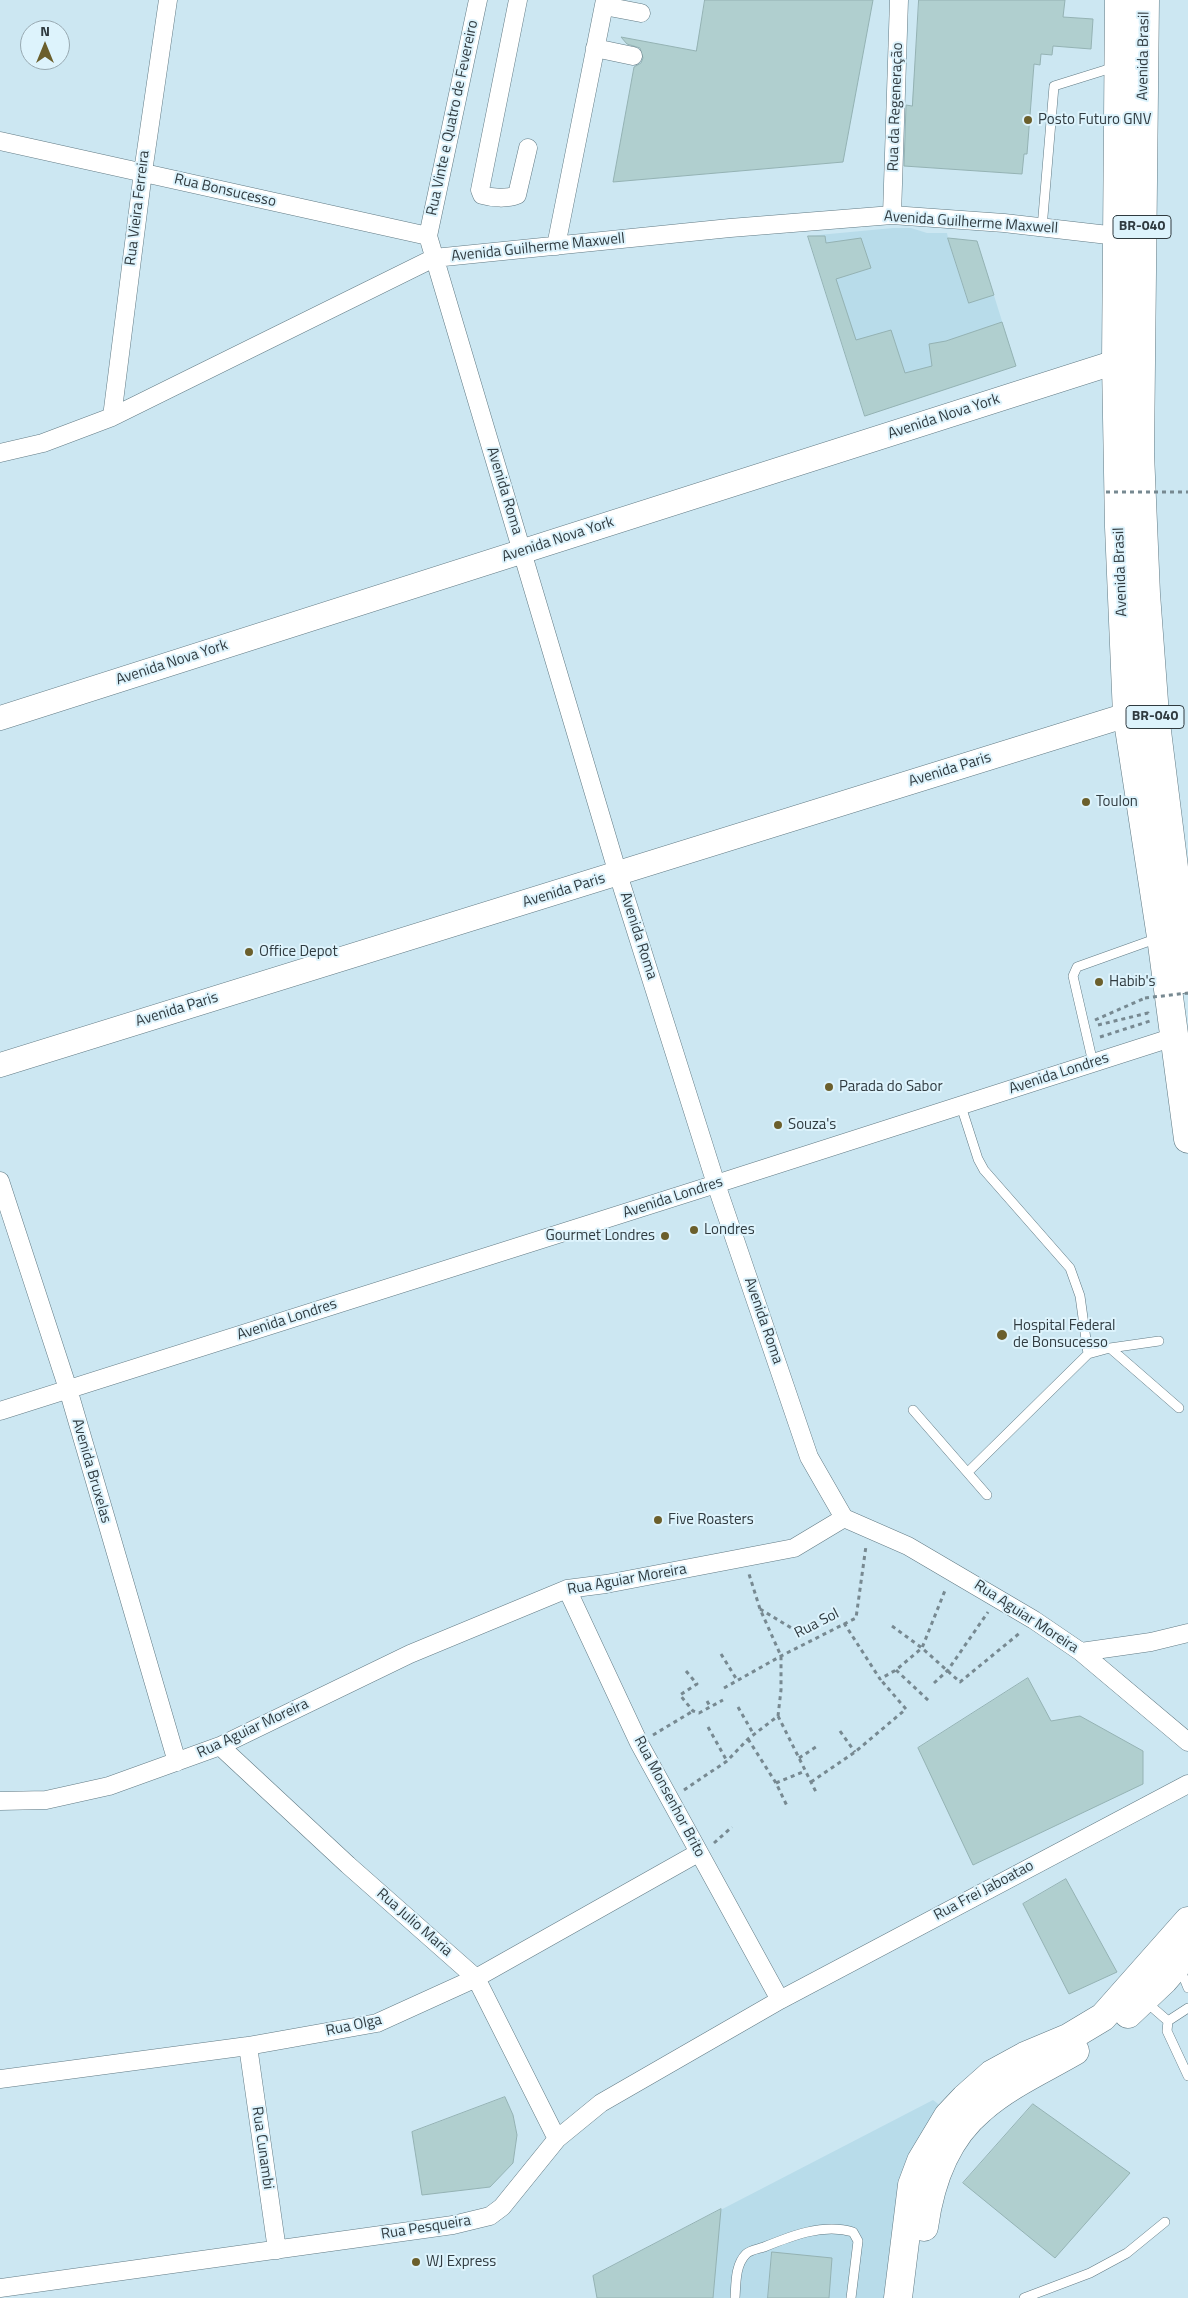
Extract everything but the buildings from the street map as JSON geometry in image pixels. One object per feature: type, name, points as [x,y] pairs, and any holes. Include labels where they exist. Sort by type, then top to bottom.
[{"type":"highway","name":"Avenida Brasil","points":[[1119,0],[1116,362],[1119,527],[1127,715],[1188,1139]]},
{"type":"highway","points":[[1117,236],[1129,190],[1134,34],[1141,0]]},
{"type":"highway","name":"Avenida Brasil","points":[[1145,0],[1140,463],[1154,715],[1188,980]]},
{"type":"highway","points":[[898,2298],[912,2185],[921,2161],[948,2116],[964,2098],[992,2074],[1025,2056],[1068,2038],[1104,2017],[1188,1921]]},
{"type":"highway","points":[[916,2298],[928,2198],[945,2155],[962,2131],[980,2110],[1004,2092],[1086,2044],[1130,2012],[1183,1958]]},
{"type":"main road","name":"Avenida Nova York","points":[[0,718],[1116,362]]},
{"type":"main road","name":"Avenida Paris","points":[[0,1065],[1127,715]]},
{"type":"street","name":"Rua Vieira Ferreira","points":[[112,417],[143,172],[168,0]]},
{"type":"street","name":"Rua Vinte e Quatro de Fevereiro","points":[[428,236],[478,0]]},
{"type":"street","points":[[518,0],[480,190],[482,195],[489,197],[512,197],[516,195],[528,148]]},
{"type":"street","name":"Rua da Regeneração","points":[[892,215],[899,0]]},
{"type":"street","points":[[556,246],[605,3],[641,13]]},
{"type":"street","points":[[596,48],[633,56]]},
{"type":"street","name":"Rua Bonsucesso","points":[[0,141],[428,236]]},
{"type":"street","name":"Avenida Guilherme Maxwell","points":[[0,453],[43,443],[112,417],[434,258],[730,228],[892,215],[1117,236]]},
{"type":"street","points":[[428,236],[434,258]]},
{"type":"street","name":"Avenida Roma","points":[[434,258],[618,874],[716,1184],[809,1458],[844,1518]]},
{"type":"street","name":"Avenida Londres","points":[[0,1411],[1174,1037]]},
{"type":"street","name":"Avenida Bruxelas","points":[[0,1181],[68,1389],[177,1762]]},
{"type":"street","name":"Rua Aguiar Moreira","points":[[0,1801],[46,1800],[109,1786],[220,1746],[410,1654],[567,1589],[744,1559],[794,1548],[844,1518],[908,1546],[1034,1620],[1080,1652],[1188,1742]]},
{"type":"street","name":"Rua Monsenhor Brito","points":[[567,1589],[639,1743],[670,1798],[705,1848],[780,2000]]},
{"type":"street","points":[[1080,1652],[1151,1642],[1188,1633]]},
{"type":"street","name":"Rua Julio Maria","points":[[220,1746],[348,1865],[476,1978],[558,2139]]},
{"type":"street","name":"Rua Frei Jaboatao","points":[[780,2000],[1188,1784]]},
{"type":"street","name":"Rua Olga","points":[[0,2079],[248,2046],[377,2023],[476,1978],[705,1848]]},
{"type":"street","name":"Rua Pesqueira","points":[[0,2288],[453,2225],[490,2216],[502,2208],[558,2139],[601,2103],[780,2000]]},
{"type":"street","name":"Rua Cunambi","points":[[248,2046],[277,2250]]},
{"type":"lane","points":[[1042,228],[1054,86],[1118,66]]},
{"type":"lane","points":[[1099,1061],[1073,976],[1074,971],[1077,967],[1160,937]]},
{"type":"lane","points":[[961,1106],[978,1159],[984,1170],[1070,1268],[1080,1296],[1088,1354]]},
{"type":"lane","points":[[968,1472],[1088,1354],[1110,1348],[1159,1341]]},
{"type":"lane","points":[[1110,1348],[1179,1408]]},
{"type":"lane","points":[[913,1410],[988,1495]]},
{"type":"lane","points":[[1183,1958],[1188,1988]]},
{"type":"lane","points":[[1143,2000],[1168,2021]]},
{"type":"lane","points":[[1168,2021],[1188,2008]]},
{"type":"lane","points":[[1168,2021],[1167,2031],[1188,2076]]},
{"type":"lane","points":[[1024,2298],[1090,2274],[1127,2253],[1165,2222]]},
{"type":"lane","points":[[735,2298],[737,2270],[747,2253],[795,2234],[810,2231],[847,2230],[853,2232],[858,2241],[851,2298]]},
{"type":"path","points":[[1106,492],[1188,492]]},
{"type":"path","points":[[1099,1061],[1098,1037],[1151,1022],[1148,1013],[1094,1026],[1091,1022],[1145,998],[1188,993]]},
{"type":"path","name":"Rua Sol","points":[[724,1688],[780,1656],[856,1618],[869,1529]]},
{"type":"path","points":[[744,1559],[760,1609],[780,1656],[781,1690],[778,1716],[817,1794]]},
{"type":"path","points":[[880,1679],[896,1670],[922,1648],[953,1571]]},
{"type":"path","points":[[934,1682],[948,1670],[997,1598]]},
{"type":"path","points":[[760,1609],[798,1632]]},
{"type":"path","points":[[892,1626],[922,1648],[960,1682],[1034,1620]]},
{"type":"path","points":[[810,1782],[854,1752],[906,1709],[880,1679],[844,1623]]},
{"type":"path","points":[[721,1654],[737,1680]]},
{"type":"path","points":[[896,1670],[930,1702]]},
{"type":"path","points":[[686,1671],[697,1684],[680,1695],[693,1711],[700,1714],[723,1700]]},
{"type":"path","points":[[707,1701],[711,1708]]},
{"type":"path","points":[[738,1707],[754,1735]]},
{"type":"path","points":[[639,1743],[693,1711]]},
{"type":"path","points":[[670,1798],[727,1761],[748,1739],[778,1716]]},
{"type":"path","points":[[708,1727],[727,1761]]},
{"type":"path","points":[[840,1731],[854,1752]]},
{"type":"path","points":[[748,1739],[776,1783],[788,1808]]},
{"type":"path","points":[[799,1758],[819,1745]]},
{"type":"path","points":[[776,1783],[805,1771]]},
{"type":"path","name":"Rua Monsenhor Brito","points":[[705,1848],[732,1828]]},
{"type":"shaded area","points":[[911,228],[927,233],[947,233],[948,238],[977,241],[1016,366],[865,416],[808,236]]},
{"type":"shaded area","points":[[933,2100],[942,2107],[888,2298],[597,2298],[593,2276]]},
{"type":"place","name":"Posto Futuro GNV","points":[[1028,120]]},
{"type":"place","name":"Toulon","points":[[1086,802]]},
{"type":"place","name":"Office Depot","points":[[249,952]]},
{"type":"place","name":"Habib's","points":[[1099,982]]},
{"type":"place","name":"Parada do Sabor","points":[[829,1087]]},
{"type":"place","name":"Souza's","points":[[778,1125]]},
{"type":"place","name":"Londres","points":[[694,1230]]},
{"type":"place","name":"Gourmet Londres","points":[[665,1236]]},
{"type":"place","name":"Hospital Federal de Bonsucesso","points":[[1002,1335]]},
{"type":"place","name":"Five Roasters","points":[[658,1520]]},
{"type":"place","name":"WJ Express","points":[[416,2262]]}]
